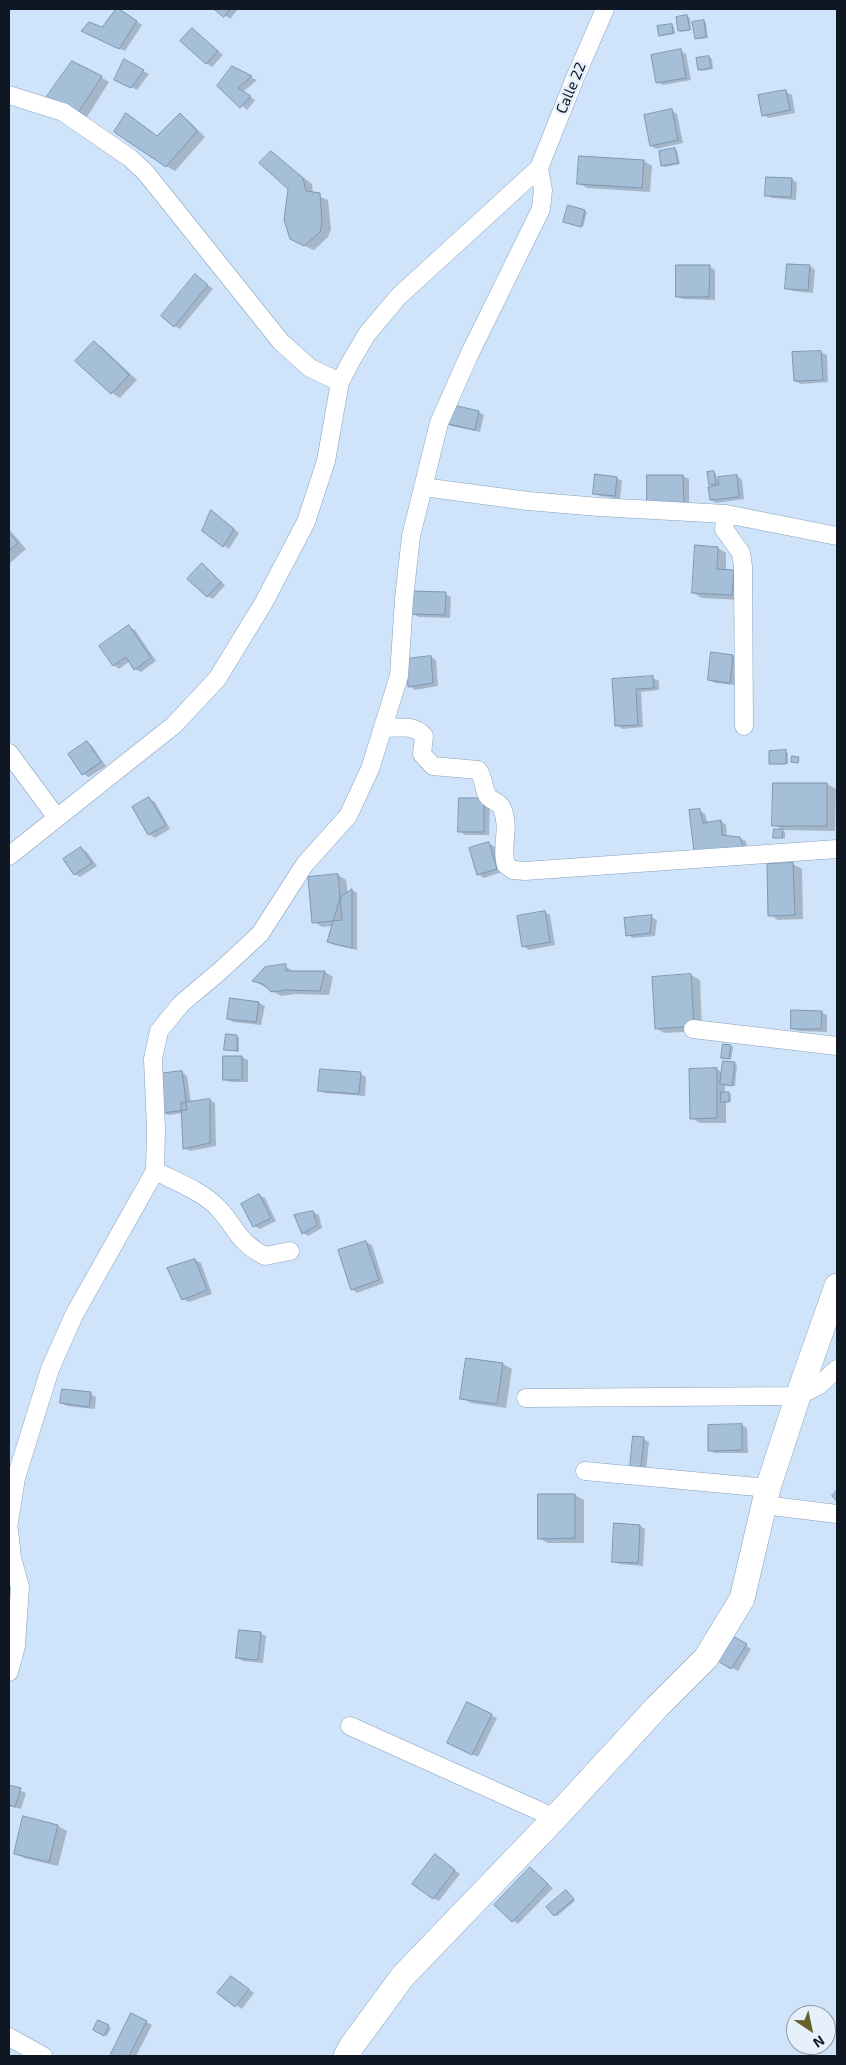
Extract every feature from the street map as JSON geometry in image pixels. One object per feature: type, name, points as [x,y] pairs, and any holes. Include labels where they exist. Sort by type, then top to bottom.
[{"type":"street","name":"Calle 22","points":[[539,168],[605,9]]},
{"type":"street","points":[[9,94],[63,112],[130,158],[146,174],[281,342],[310,368],[340,382]]},
{"type":"street","points":[[9,856],[174,725],[217,679],[263,604],[306,522],[326,461],[340,382],[367,334],[398,296],[539,168]]},
{"type":"street","points":[[9,1522],[16,1478],[50,1369],[74,1315],[155,1171],[156,1128],[153,1059],[159,1031],[181,1004],[260,934],[305,864],[348,816],[370,769],[399,676],[404,599],[411,536],[439,423],[470,353],[541,209],[543,190],[539,168]]},
{"type":"street","points":[[423,487],[599,507],[726,514],[837,536]]},
{"type":"street","points":[[726,514],[724,529],[741,553],[743,566],[744,726]]},
{"type":"street","points":[[383,728],[414,728],[420,730],[424,736],[422,754],[433,766],[478,770],[482,775],[489,798],[501,806],[507,825],[503,857],[506,866],[513,870],[535,871],[837,850]]},
{"type":"street","points":[[9,753],[57,818]]},
{"type":"street","points":[[693,1029],[837,1046]]},
{"type":"street","points":[[155,1171],[191,1189],[218,1208],[249,1248],[265,1256],[290,1251]]},
{"type":"street","points":[[346,2056],[403,1976],[555,1818],[657,1707],[706,1658],[742,1598],[766,1496],[798,1396],[837,1286]]},
{"type":"street","points":[[526,1398],[798,1396],[818,1386],[837,1369]]},
{"type":"street","points":[[585,1471],[766,1496],[837,1514]]},
{"type":"street","points":[[9,1530],[12,1558],[20,1587],[16,1646],[9,1672]]},
{"type":"street","points":[[350,1726],[555,1818]]},
{"type":"street","points":[[9,2037],[43,2056]]},
{"type":"building","points":[[116,9],[137,21],[119,49],[81,31],[89,22],[102,27]]},
{"type":"building","points":[[214,9],[230,9],[224,17]]},
{"type":"building","points":[[687,15],[690,30],[678,31],[676,17]]},
{"type":"building","points":[[704,20],[706,37],[695,39],[692,22]]},
{"type":"building","points":[[672,24],[673,33],[659,36],[657,26]]},
{"type":"building","points":[[192,28],[218,51],[206,64],[180,41]]},
{"type":"building","points":[[681,49],[686,78],[656,83],[651,55]]},
{"type":"building","points":[[709,56],[711,68],[698,70],[696,58]]},
{"type":"building","points":[[124,59],[144,70],[131,88],[114,80]]},
{"type":"building","points":[[72,61],[102,76],[78,113],[45,99]]},
{"type":"building","points":[[232,66],[252,76],[238,88],[251,96],[240,108],[217,86]]},
{"type":"building","points":[[786,90],[790,110],[762,116],[758,95]]},
{"type":"building","points":[[672,109],[678,140],[650,146],[644,115]]},
{"type":"building","points":[[126,113],[157,136],[180,113],[197,131],[166,167],[114,132]]},
{"type":"building","points":[[675,148],[678,163],[661,166],[659,151]]},
{"type":"building","points":[[271,151],[303,178],[306,191],[320,193],[322,223],[320,232],[304,246],[290,239],[284,220],[288,189],[259,163]]},
{"type":"building","points":[[579,156],[644,160],[642,188],[577,184]]},
{"type":"building","points":[[766,177],[792,178],[791,197],[765,196]]},
{"type":"building","points":[[568,205],[585,210],[581,227],[563,222]]},
{"type":"building","points":[[787,264],[810,265],[808,290],[785,289]]},
{"type":"building","points":[[676,265],[710,265],[709,297],[676,297]]},
{"type":"building","points":[[195,274],[208,285],[174,327],[161,316]]},
{"type":"building","points":[[94,341],[129,375],[111,394],[75,361]]},
{"type":"building","points":[[821,351],[823,380],[794,381],[792,352]]},
{"type":"building","points":[[449,404],[479,411],[475,430],[444,423]]},
{"type":"building","points":[[714,471],[716,484],[709,485],[707,472]]},
{"type":"building","points":[[595,474],[617,477],[615,496],[593,494]]},
{"type":"building","points":[[647,475],[683,475],[684,505],[647,505]]},
{"type":"building","points":[[737,475],[739,497],[710,500],[708,487],[719,485],[718,477]]},
{"type":"building","points":[[211,510],[234,529],[223,547],[202,531]]},
{"type":"building","points":[[9,533],[18,543],[9,551]]},
{"type":"building","points":[[695,545],[718,547],[717,569],[734,570],[732,595],[692,593]]},
{"type":"building","points":[[202,563],[221,582],[207,597],[187,579]]},
{"type":"building","points":[[413,591],[446,592],[445,615],[412,614]]},
{"type":"building","points":[[129,625],[151,658],[134,670],[126,657],[113,666],[99,646]]},
{"type":"building","points":[[711,652],[733,655],[730,683],[708,680]]},
{"type":"building","points":[[431,656],[433,683],[408,687],[406,659]]},
{"type":"building","points":[[653,676],[654,688],[636,689],[638,725],[615,726],[612,679]]},
{"type":"building","points":[[87,741],[101,762],[82,775],[68,754]]},
{"type":"building","points":[[786,750],[786,764],[769,764],[769,751]]},
{"type":"building","points":[[792,756],[799,757],[798,763],[791,762]]},
{"type":"building","points":[[773,783],[827,783],[827,826],[772,826]]},
{"type":"building","points":[[149,797],[166,825],[148,835],[132,807]]},
{"type":"building","points":[[459,798],[484,798],[484,832],[458,832]]},
{"type":"building","points":[[700,809],[703,823],[721,820],[722,835],[740,837],[743,847],[694,851],[689,810]]},
{"type":"building","points":[[774,829],[783,829],[782,838],[773,838]]},
{"type":"building","points":[[489,842],[497,869],[477,875],[469,848]]},
{"type":"building","points":[[81,847],[92,863],[74,875],[63,859]]},
{"type":"building","points":[[793,863],[795,915],[768,916],[767,864]]},
{"type":"building","points":[[338,874],[342,920],[312,923],[308,877]]},
{"type":"building","points":[[352,889],[352,948],[327,942],[340,898]]},
{"type":"building","points":[[545,911],[550,942],[522,947],[517,916]]},
{"type":"building","points":[[652,915],[650,933],[626,936],[624,918]]},
{"type":"building","points":[[286,964],[286,971],[325,971],[320,991],[286,990],[271,992],[263,984],[252,981],[265,967]]},
{"type":"building","points":[[691,974],[694,1026],[655,1029],[652,977]]},
{"type":"building","points":[[230,998],[259,1002],[256,1022],[227,1019]]},
{"type":"building","points":[[791,1010],[822,1011],[821,1029],[791,1029]]},
{"type":"building","points":[[226,1034],[237,1035],[237,1051],[224,1050]]},
{"type":"building","points":[[723,1044],[731,1045],[729,1059],[721,1058]]},
{"type":"building","points":[[223,1056],[242,1056],[242,1080],[223,1080]]},
{"type":"building","points":[[723,1061],[735,1062],[732,1086],[720,1084]]},
{"type":"building","points":[[717,1068],[717,1118],[690,1119],[689,1069]]},
{"type":"building","points":[[320,1069],[361,1072],[359,1094],[318,1091]]},
{"type":"building","points":[[182,1071],[187,1110],[161,1113],[157,1074]]},
{"type":"building","points":[[721,1092],[729,1092],[729,1102],[721,1102]]},
{"type":"building","points":[[210,1099],[210,1143],[183,1149],[181,1103]]},
{"type":"building","points":[[259,1194],[271,1218],[253,1227],[241,1204]]},
{"type":"building","points":[[313,1211],[317,1225],[302,1234],[294,1215]]},
{"type":"building","points":[[366,1241],[379,1280],[351,1290],[338,1250]]},
{"type":"building","points":[[195,1259],[207,1290],[182,1300],[167,1268]]},
{"type":"building","points":[[466,1358],[503,1363],[497,1404],[460,1399]]},
{"type":"building","points":[[62,1389],[91,1392],[89,1407],[60,1403]]},
{"type":"building","points":[[742,1424],[742,1450],[708,1451],[708,1425]]},
{"type":"building","points":[[633,1436],[644,1437],[641,1467],[630,1467]]},
{"type":"building","points":[[837,1490],[837,1501],[832,1496]]},
{"type":"building","points":[[538,1494],[575,1494],[575,1538],[538,1539]]},
{"type":"building","points":[[614,1523],[640,1525],[638,1563],[612,1562]]},
{"type":"building","points":[[239,1630],[261,1632],[258,1660],[236,1658]]},
{"type":"building","points":[[731,1635],[747,1644],[731,1669],[716,1660]]},
{"type":"building","points":[[467,1702],[492,1714],[472,1755],[447,1743]]},
{"type":"building","points":[[9,1785],[21,1788],[15,1807],[9,1805]]},
{"type":"building","points":[[23,1816],[58,1825],[49,1862],[14,1854]]},
{"type":"building","points":[[435,1854],[455,1870],[433,1899],[412,1884]]},
{"type":"building","points":[[530,1867],[548,1884],[512,1922],[494,1905]]},
{"type":"building","points":[[566,1890],[574,1899],[554,1916],[546,1907]]},
{"type":"building","points":[[231,1976],[249,1989],[235,2007],[217,1993]]},
{"type":"building","points":[[131,2013],[147,2021],[129,2056],[110,2056]]},
{"type":"building","points":[[98,2020],[109,2025],[104,2036],[93,2030]]}]
